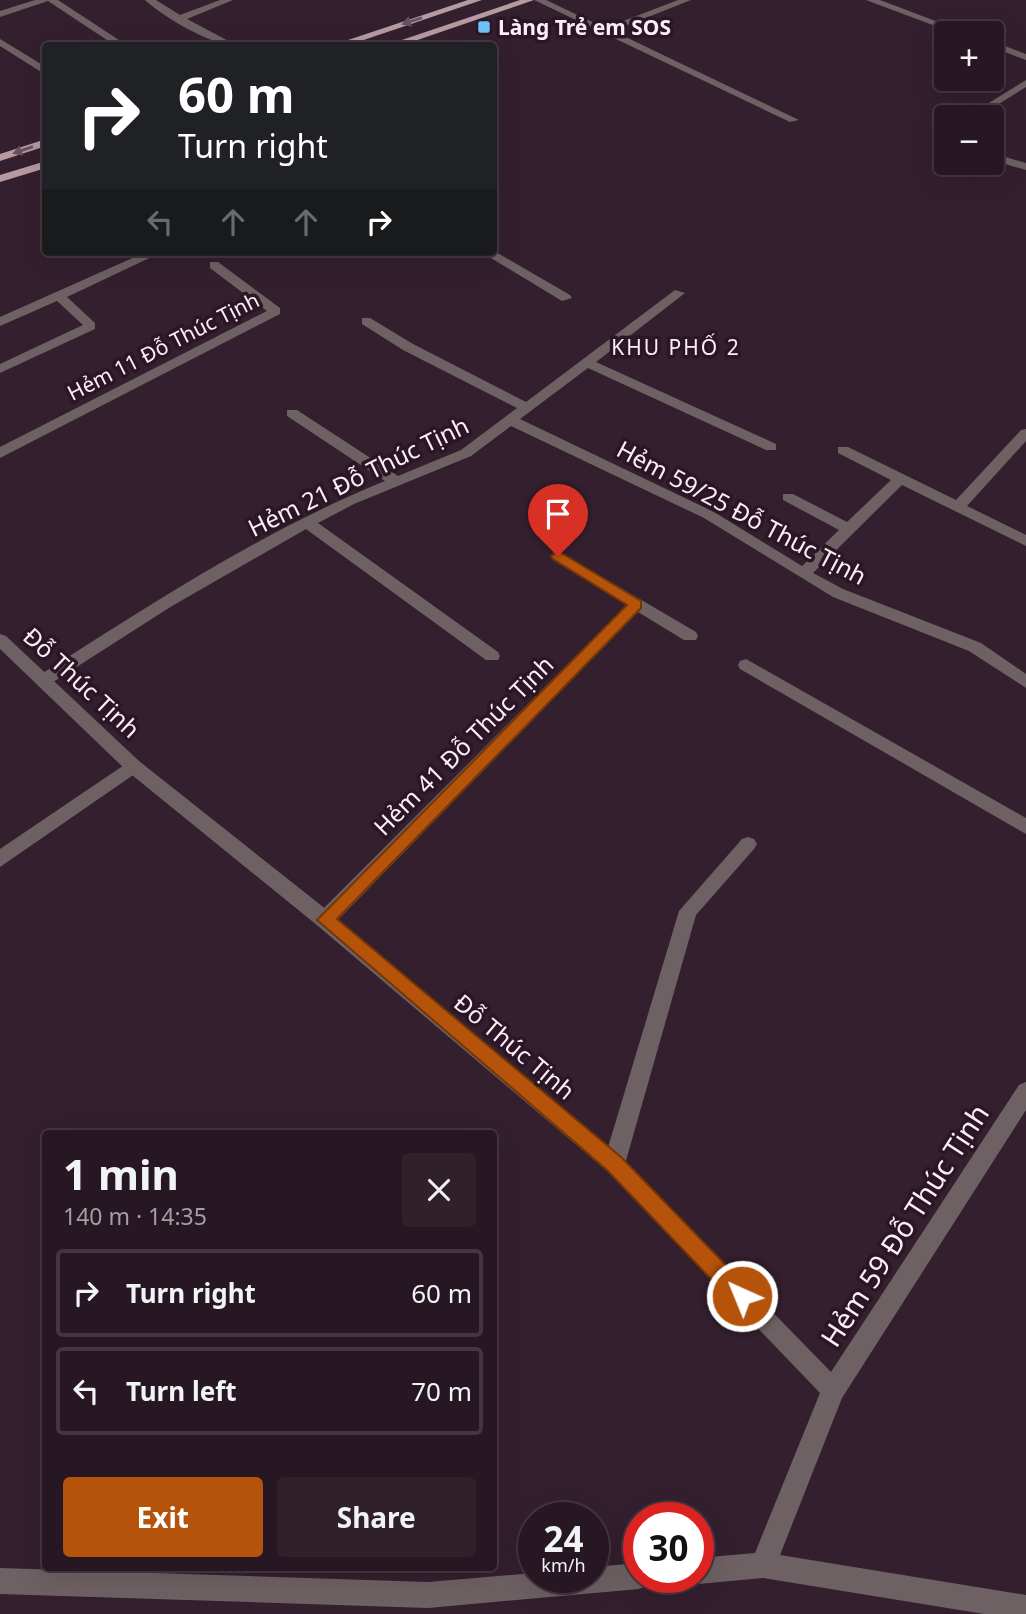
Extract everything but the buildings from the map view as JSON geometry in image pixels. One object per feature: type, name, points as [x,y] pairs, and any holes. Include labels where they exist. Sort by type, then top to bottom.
[{"type":"main road","points":[[347,42],[477,0]]},
{"type":"main road","points":[[401,42],[529,0]]},
{"type":"main road","points":[[0,158],[42,143]]},
{"type":"main road","points":[[0,179],[42,165]]},
{"type":"street","points":[[0,14],[44,0]]},
{"type":"street","points":[[52,0],[117,42]]},
{"type":"street","points":[[150,0],[179,19],[225,42]]},
{"type":"street","points":[[179,19],[228,0]]},
{"type":"street","points":[[539,0],[794,120]]},
{"type":"street","points":[[605,31],[686,0]]},
{"type":"street","points":[[871,0],[934,23]]},
{"type":"street","points":[[0,42],[42,69]]},
{"type":"street","points":[[1004,49],[1026,57]]},
{"type":"street","points":[[990,105],[1026,83]]},
{"type":"street","points":[[1004,160],[1026,167]]},
{"type":"street","points":[[0,321],[147,256]]},
{"type":"street","points":[[494,256],[566,298]]},
{"type":"street","name":"Hẻm 11 Đỗ Thúc Tịnh","points":[[0,453],[276,311],[214,265]]},
{"type":"street","name":"Hẻm 21 Đỗ Thúc Tịnh","points":[[44,680],[167,602],[307,522],[466,453],[679,293]]},
{"type":"street","points":[[0,369],[91,326],[58,296]]},
{"type":"street","points":[[366,321],[408,347],[528,408]]},
{"type":"street","points":[[588,363],[771,447]]},
{"type":"street","points":[[292,413],[397,482]]},
{"type":"street","name":"Hẻm 59/25 Đỗ Thúc Tịnh","points":[[511,420],[709,515],[838,593],[975,647],[1026,682]]},
{"type":"street","points":[[958,507],[1026,433]]},
{"type":"street","points":[[843,450],[1026,541]]},
{"type":"street","points":[[803,574],[902,477]]},
{"type":"street","points":[[788,497],[849,529]]},
{"type":"street","points":[[307,522],[492,656]]},
{"type":"street","points":[[558,556],[690,636]]},
{"type":"street","name":"Hẻm 41 Đỗ Thúc Tịnh","points":[[325,920],[636,604]]},
{"type":"street","name":"Đỗ Thúc Tịnh","points":[[0,640],[133,766],[325,920],[614,1164],[833,1390]]},
{"type":"street","points":[[746,665],[1026,827]]},
{"type":"street","points":[[0,859],[133,766]]},
{"type":"street","points":[[614,1164],[688,911],[748,844]]},
{"type":"street","name":"Hẻm 59 Đỗ Thúc Tịnh","points":[[833,1390],[1026,1092]]},
{"type":"street","points":[[763,1565],[833,1390]]},
{"type":"street","points":[[714,1570],[763,1565],[1026,1608]]},
{"type":"street","points":[[0,1581],[430,1605],[623,1578]]},
{"type":"place","name":"Làng Trẻ em SOS","points":[[484,27]]},
{"type":"district","name":"KHU PHỐ 2","points":[[676,347]]},
{"type":"route","points":[[558,556],[636,604],[325,920],[614,1164],[742,1296]]}]
